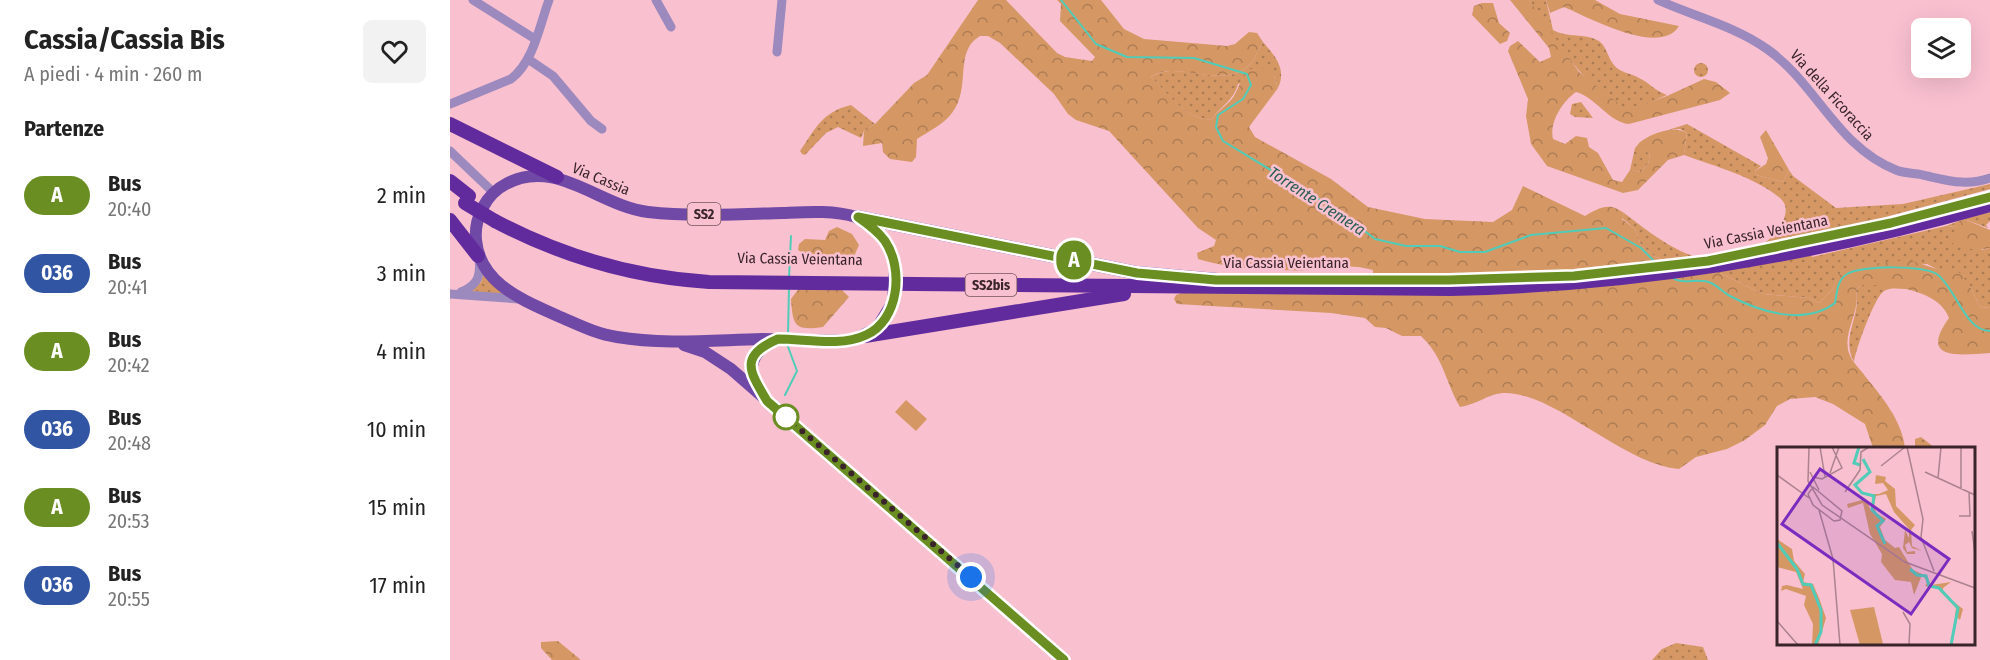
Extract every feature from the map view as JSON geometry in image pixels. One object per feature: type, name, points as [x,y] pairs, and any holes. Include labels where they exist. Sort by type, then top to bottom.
[{"type":"highway","name":"SS2","points":[[450,124],[557,177]]},
{"type":"highway","name":"Via Cassia Veientana","points":[[450,181],[467,199]]},
{"type":"highway","name":"Via Cassia Veientana","points":[[450,192],[467,199],[497,217],[556,242],[627,264],[669,272],[784,279],[1216,280],[1495,288],[1640,278],[1709,269],[1990,205]]},
{"type":"highway","name":"Via Cassia Veientana","points":[[1808,246],[1990,197]]},
{"type":"highway","points":[[858,217],[1137,273],[1216,280]]},
{"type":"highway","points":[[450,220],[478,256]]},
{"type":"highway","name":"Via Cassia Veientana","points":[[800,278],[1183,288],[1367,284]]},
{"type":"highway","points":[[865,336],[1097,297],[1156,294],[1183,288]]},
{"type":"main road","name":"Via Cassia","points":[[478,256],[477,222],[482,209],[494,193],[506,184],[521,178],[557,177],[617,205],[647,212],[822,213],[858,217]]},
{"type":"main road","points":[[478,256],[494,279],[524,300],[600,334],[627,339],[666,341],[785,339],[838,341],[865,336],[881,323],[893,302],[895,269],[892,255],[879,233],[858,217]]},
{"type":"main road","points":[[767,401],[752,379],[752,362],[760,348],[785,339]]},
{"type":"main road","points":[[666,341],[705,352],[767,401],[1064,660]]},
{"type":"street","points":[[473,0],[535,39]]},
{"type":"street","points":[[450,104],[511,79],[528,59],[549,0]]},
{"type":"street","points":[[656,0],[671,27]]},
{"type":"street","points":[[777,52],[782,0]]},
{"type":"street","name":"Via della Ficoraccia","points":[[1658,0],[1767,49],[1851,141],[1876,161],[1900,172],[1950,182],[1970,183],[1990,178]]},
{"type":"street","points":[[528,59],[553,76],[591,121],[603,129]]},
{"type":"street","points":[[450,151],[494,193]]},
{"type":"street","points":[[454,294],[469,289],[477,281],[480,271],[478,256]]},
{"type":"street","points":[[454,294],[524,300]]},
{"type":"green space","points":[[978,0],[1006,0],[1057,53],[1065,57],[1092,61],[1095,57],[1060,21],[1061,4],[1057,0],[1101,0],[1124,29],[1144,39],[1227,46],[1235,44],[1249,32],[1257,33],[1263,42],[1251,63],[1240,71],[1214,76],[1173,71],[1161,72],[1151,77],[1187,111],[1203,119],[1212,119],[1233,97],[1250,69],[1266,68],[1274,76],[1278,88],[1249,127],[1255,137],[1331,179],[1368,207],[1425,219],[1493,222],[1512,210],[1523,186],[1585,216],[1604,207],[1619,210],[1624,213],[1622,219],[1635,229],[1641,245],[1654,256],[1698,273],[1720,273],[1763,294],[1809,298],[1819,303],[1832,290],[1841,271],[1850,266],[1909,260],[1940,270],[1950,268],[1960,273],[1970,286],[1980,307],[1990,308],[1990,353],[1956,354],[1940,348],[1938,342],[1941,332],[1949,318],[1935,300],[1898,287],[1861,285],[1856,290],[1856,306],[1847,345],[1849,353],[1891,410],[1900,428],[1905,447],[1873,447],[1865,424],[1833,404],[1815,397],[1790,399],[1777,406],[1765,425],[1745,440],[1727,449],[1696,457],[1679,469],[1657,465],[1612,443],[1544,403],[1523,396],[1503,393],[1460,407],[1435,353],[1421,336],[1402,336],[1386,328],[1375,327],[1365,318],[1331,313],[1177,304],[1174,299],[1176,295],[1187,291],[1372,288],[1373,270],[1349,266],[1309,270],[1269,270],[1223,265],[1198,259],[1197,253],[1214,246],[1216,240],[1198,228],[1109,131],[1076,120],[1068,114],[1054,94],[1000,43],[988,36],[980,36],[967,51],[958,103],[945,121],[917,139],[916,157],[912,162],[890,159],[883,152],[882,143],[863,146],[864,131],[875,124],[914,83],[927,75]]},
{"type":"green space","points":[[1510,0],[1529,0],[1579,72],[1623,107],[1638,106],[1667,96],[1704,79],[1716,82],[1730,93],[1720,100],[1629,124],[1615,119],[1590,99],[1576,92],[1558,112],[1553,126],[1553,139],[1565,144],[1576,136],[1587,138],[1589,147],[1598,153],[1613,180],[1622,182],[1630,170],[1641,172],[1648,164],[1650,154],[1639,147],[1640,142],[1657,133],[1676,130],[1687,133],[1684,155],[1668,160],[1638,190],[1623,193],[1547,166],[1531,144],[1526,116],[1528,99],[1508,51],[1510,46],[1518,41],[1540,62],[1551,57],[1549,48]]},
{"type":"green space","points":[[1529,0],[1546,0],[1553,30],[1599,41],[1616,68],[1636,76],[1667,95],[1628,108],[1611,101],[1584,77]]},
{"type":"green space","points":[[1546,0],[1595,0],[1620,14],[1679,26],[1670,35],[1657,38],[1641,37],[1607,26],[1564,7],[1550,13]]},
{"type":"green space","points":[[1493,3],[1499,23],[1510,33],[1507,41],[1500,44],[1472,15],[1474,6]]},
{"type":"green space","points":[[1263,42],[1280,69],[1278,88],[1274,76],[1238,84],[1230,99],[1212,119],[1203,119],[1186,111],[1151,77],[1162,72],[1175,71],[1215,76],[1228,75],[1240,71],[1251,63]]},
{"type":"green space","points":[[1701,63],[1706,65],[1708,70],[1706,75],[1701,77],[1696,75],[1694,70],[1696,65]]},
{"type":"green space","points":[[1581,102],[1593,118],[1575,117],[1570,114],[1572,104]]},
{"type":"green space","points":[[851,105],[875,124],[864,131],[861,138],[838,127],[826,133],[805,155],[802,154],[800,151],[826,117]]},
{"type":"green space","points":[[1687,124],[1761,166],[1755,171],[1756,175],[1783,182],[1789,170],[1793,176],[1836,208],[1903,204],[1990,184],[1990,189],[1807,238],[1812,257],[1946,226],[1957,227],[1982,250],[1990,248],[1990,308],[1980,307],[1970,286],[1927,264],[1842,270],[1832,290],[1819,303],[1809,298],[1763,294],[1720,273],[1698,273],[1654,256],[1641,245],[1635,229],[1622,218],[1624,213],[1682,252],[1703,258],[1731,255],[1757,248],[1781,226],[1786,211],[1785,204],[1780,198],[1759,184],[1684,155],[1687,133],[1680,129],[1668,130]]},
{"type":"green space","points":[[1766,130],[1789,170],[1783,182],[1756,175],[1755,171],[1766,164],[1768,158],[1760,137]]},
{"type":"green space","points":[[1640,142],[1640,147],[1650,154],[1648,164],[1641,172],[1630,170],[1635,148]]},
{"type":"green space","points":[[1990,212],[1990,221],[1986,225],[1988,228],[1964,219]]},
{"type":"green space","points":[[1964,219],[1990,230],[1990,248],[1968,249],[1948,240],[1957,227],[1946,226]]},
{"type":"green space","points":[[837,227],[852,234],[859,245],[851,263],[837,265],[823,263],[798,250],[799,244],[805,239],[825,240],[829,231]]},
{"type":"green space","points":[[484,272],[511,295],[471,291],[481,282]]},
{"type":"green space","points":[[1885,284],[1907,289],[1889,289],[1880,295],[1866,324],[1854,362],[1849,343],[1856,308],[1856,290],[1861,285]]},
{"type":"green space","points":[[800,287],[842,290],[849,297],[823,327],[801,327],[794,321],[791,299]]},
{"type":"green space","points":[[906,400],[927,419],[916,431],[895,412]]},
{"type":"green space","points":[[1921,437],[1934,447],[1915,447],[1915,439]]},
{"type":"green space","points":[[558,641],[581,660],[552,660],[541,648],[541,642]]},
{"type":"green space","points":[[1676,643],[1703,647],[1708,660],[1652,660],[1662,649]]},
{"type":"waterway","name":"Torrente Cremera","points":[[1061,0],[1096,44],[1127,57],[1194,58],[1247,74],[1251,85],[1243,99],[1218,115],[1216,127],[1223,141],[1340,212],[1375,239],[1406,246],[1440,246],[1460,252],[1485,252],[1531,235],[1606,228],[1641,248],[1660,267]]},
{"type":"waterway","points":[[789,278],[791,236]]},
{"type":"waterway","name":"Torrente Cremera","points":[[1671,277],[1681,281],[1706,281],[1730,296],[1755,307],[1782,314],[1797,315],[1823,310],[1835,303],[1841,280],[1854,271],[1879,268],[1921,269],[1938,275],[1967,317],[1981,329],[1990,331]]},
{"type":"waterway","points":[[788,335],[789,287]]},
{"type":"waterway","points":[[785,395],[797,371],[787,344]]},
{"type":"bus line","name":"A","points":[[1064,660],[767,401],[752,379],[752,362],[756,354],[760,348],[778,339],[853,340],[877,328],[886,318],[892,306],[895,290],[892,255],[879,233],[858,217],[1137,273],[1188,275],[1216,280],[1449,280],[1574,276],[1708,261],[1891,223],[1990,197]]},
{"type":"route","points":[[786,417],[784,416],[971,577]]}]
